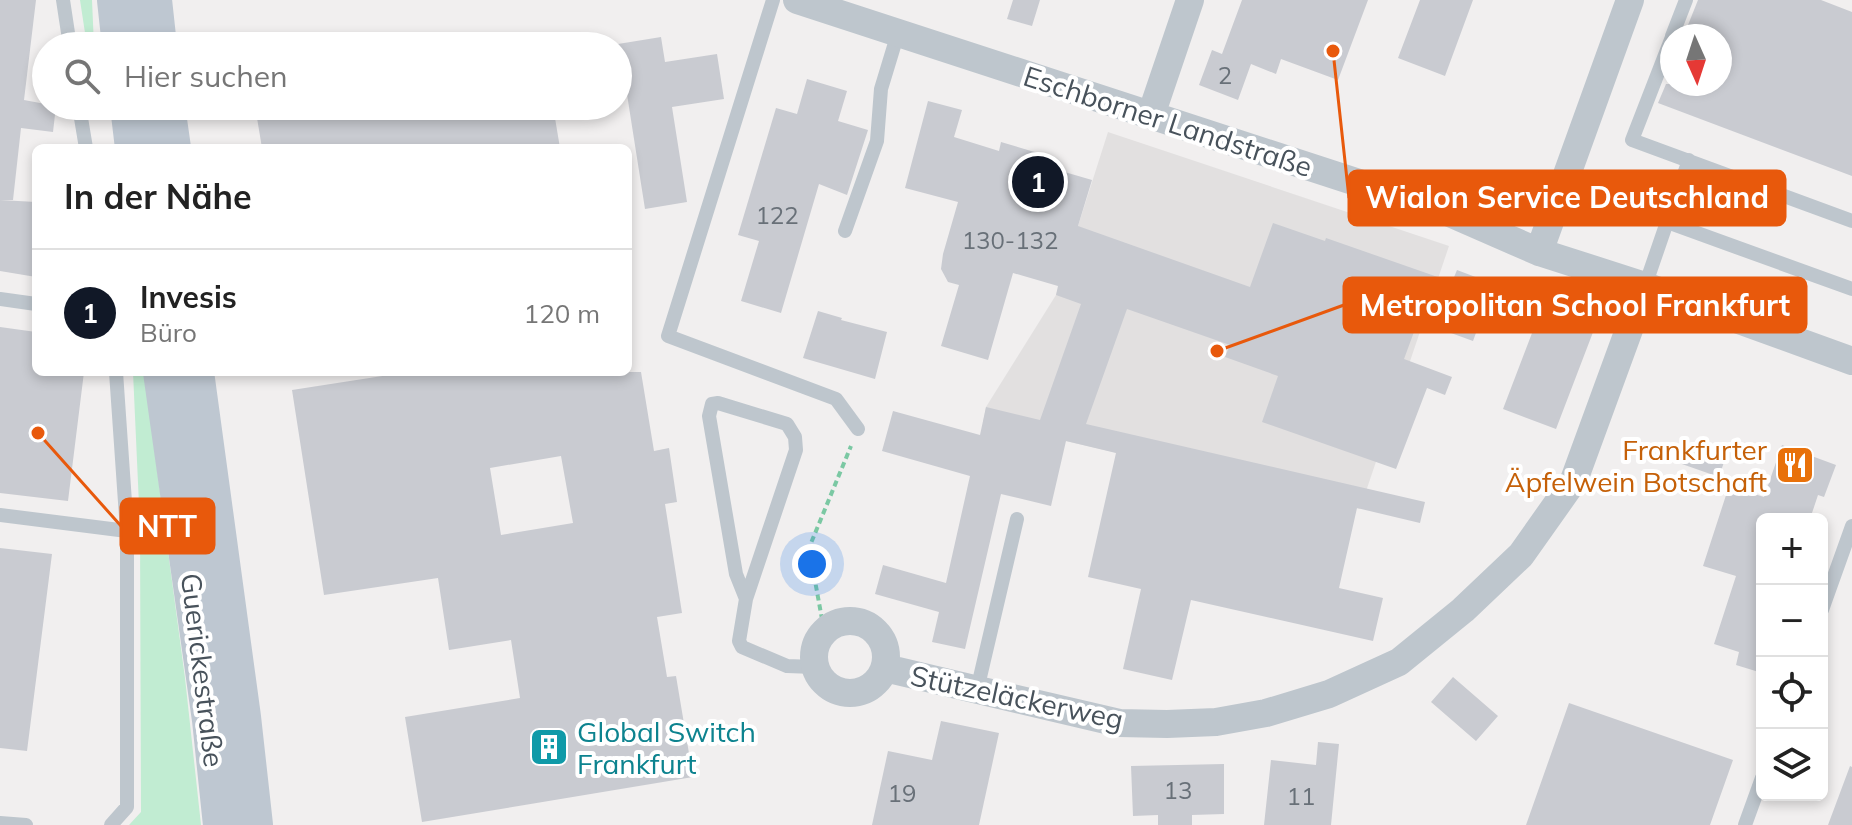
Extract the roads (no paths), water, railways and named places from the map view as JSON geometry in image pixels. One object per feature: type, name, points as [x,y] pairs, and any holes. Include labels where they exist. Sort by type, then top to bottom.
[{"type":"main road","points":[[117,0],[120,32]]},
{"type":"main road","points":[[152,0],[155,32]]},
{"type":"main road","points":[[132,120],[135,144]]},
{"type":"main road","points":[[167,120],[170,144]]},
{"type":"main road","name":"Guerickestraße","points":[[164,376],[212,720],[223,825]]},
{"type":"main road","name":"Guerickestraße","points":[[195,376],[253,825]]},
{"type":"street","name":"Eschborner Landstraße","points":[[797,0],[1445,211],[1539,252],[1645,286],[1852,361]]},
{"type":"street","points":[[1151,115],[1190,0]]},
{"type":"street","points":[[1539,252],[1630,0]]},
{"type":"street","name":"Stützeläckerweg","points":[[885,668],[1119,723],[1216,722],[1266,713],[1329,694],[1399,662],[1463,610],[1521,555],[1574,480],[1645,286]]},
{"type":"street","name":"Stützeläckerweg","points":[[843,621],[863,623],[876,631],[886,653],[885,668],[877,682],[858,693],[842,693],[825,685],[814,667],[815,645],[824,630],[843,621]]},
{"type":"lane","points":[[63,0],[68,32]]},
{"type":"lane","points":[[773,0],[668,336],[836,399],[858,429]]},
{"type":"lane","points":[[1677,24],[1686,0]]},
{"type":"lane","points":[[845,231],[877,141],[881,89],[898,33]]},
{"type":"lane","points":[[1660,68],[1632,140],[1852,221]]},
{"type":"lane","points":[[81,120],[85,144]]},
{"type":"lane","points":[[1645,286],[1689,160]]},
{"type":"lane","points":[[1667,222],[1852,289]]},
{"type":"lane","points":[[0,299],[32,303]]},
{"type":"lane","points":[[111,825],[127,807],[127,531],[116,376]]},
{"type":"lane","points":[[746,599],[733,558],[709,416],[712,404],[718,403],[787,424],[795,437],[796,450],[746,599],[739,641],[742,647],[787,666],[814,667]]},
{"type":"lane","points":[[0,515],[127,531]]},
{"type":"lane","points":[[977,690],[1017,519]]},
{"type":"lane","points":[[1828,593],[1852,526]]},
{"type":"lane","points":[[1745,825],[1756,795]]},
{"type":"lane","points":[[0,823],[26,825]]},
{"type":"place","name":"Wialon Service Deutschland","points":[[1333,51]]},
{"type":"place","name":"Invesis","points":[[1038,182]]},
{"type":"place","name":"Metropolitan School Frankfurt","points":[[1217,351]]},
{"type":"place","name":"NTT","points":[[38,433]]},
{"type":"place","name":"Frankfurter Äpfelwein Botschaft","points":[[1795,465]]},
{"type":"place","name":"Global Switch Frankfurt","points":[[549,747]]}]
